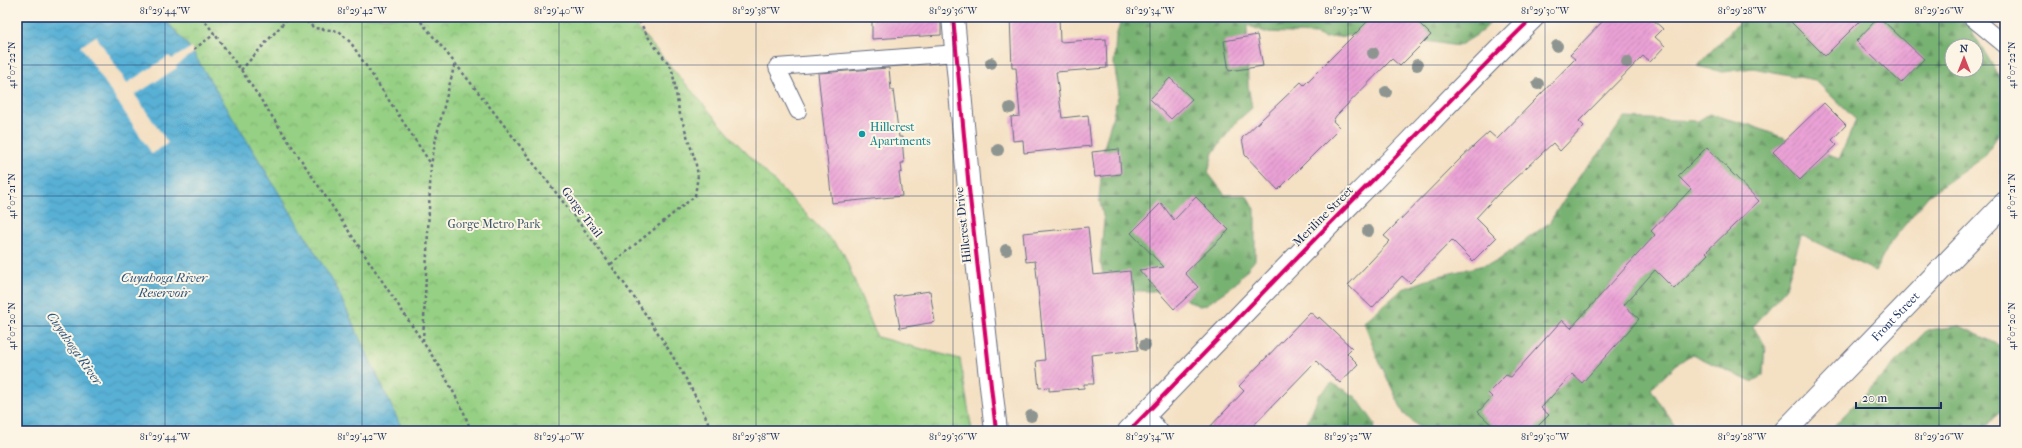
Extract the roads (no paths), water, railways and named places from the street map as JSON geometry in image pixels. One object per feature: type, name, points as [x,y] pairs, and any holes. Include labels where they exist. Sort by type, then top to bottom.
[{"type":"street","name":"Hillcrest Drive","points":[[953,17],[969,189],[996,431]]},
{"type":"street","name":"Meriline Street","points":[[1129,431],[1280,273],[1533,17]]},
{"type":"street","name":"Front Street","points":[[1785,431],[2005,203]]},
{"type":"lane","points":[[1971,17],[2005,45]]},
{"type":"lane","points":[[798,111],[777,67],[957,53]]},
{"type":"lane","points":[[1146,414],[1160,431]]},
{"type":"water","name":"Cuyahoga River Reservoir","points":[[17,17],[163,17],[191,49],[335,285],[403,431],[17,431]]},
{"type":"place","name":"Hillcrest Apartments","points":[[862,134]]},
{"type":"park label","name":"Gorge Metro Park","points":[[494,224]]},
{"type":"water label","name":"Cuyahoga River","points":[[75,348]]}]
